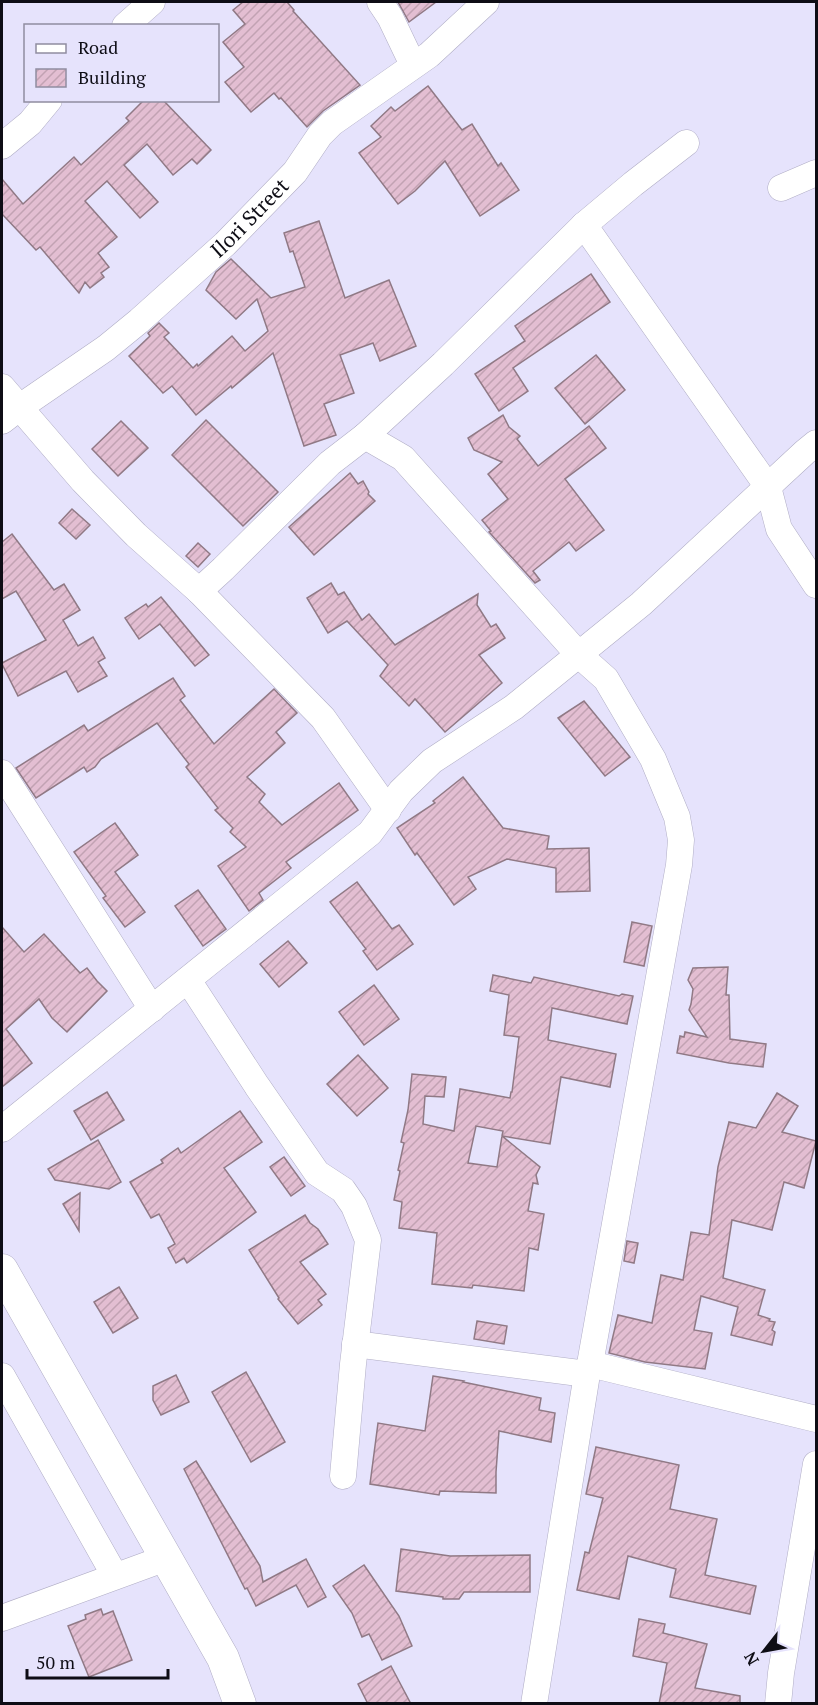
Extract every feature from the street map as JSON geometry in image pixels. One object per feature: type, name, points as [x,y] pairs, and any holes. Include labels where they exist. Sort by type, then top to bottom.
[{"type":"main road","points":[[2,1270],[223,1658],[240,1704]]},
{"type":"street","points":[[127,24],[152,2]]},
{"type":"street","points":[[380,2],[390,17],[413,65]]},
{"type":"street","name":"Ilori Street","points":[[11,414],[106,348],[139,321],[225,243],[287,180],[320,135],[332,123],[429,55],[486,2]]},
{"type":"street","points":[[2,146],[30,123],[47,102]]},
{"type":"street","points":[[200,591],[330,463],[365,436],[443,364],[584,225],[686,143]]},
{"type":"street","points":[[781,188],[816,172]]},
{"type":"street","points":[[584,225],[768,487],[779,529],[816,585]]},
{"type":"street","points":[[2,387],[11,414],[136,534],[200,591],[323,718],[388,810]]},
{"type":"street","points":[[365,436],[403,458],[579,655],[606,679],[653,759],[677,817],[681,840],[675,888],[588,1369],[534,1704]]},
{"type":"street","points":[[2,1129],[370,833],[401,791],[432,761],[514,707],[641,604],[816,443]]},
{"type":"street","points":[[2,773],[152,1009]]},
{"type":"street","points":[[188,980],[317,1173],[343,1190],[354,1206],[368,1240],[355,1344],[343,1476]]},
{"type":"street","points":[[355,1344],[588,1369],[816,1419]]},
{"type":"street","points":[[2,1376],[115,1576]]},
{"type":"street","points":[[778,1704],[781,1673],[816,1464]]},
{"type":"street","points":[[2,1617],[166,1558]]},
{"type":"building","points":[[243,2],[287,2],[360,85],[323,111],[307,127],[274,93],[251,112],[225,82],[244,67],[223,42],[245,24],[233,10]]},
{"type":"building","points":[[398,2],[436,2],[409,22]]},
{"type":"building","points":[[428,86],[462,130],[472,124],[498,166],[501,163],[519,190],[480,216],[445,161],[415,191],[398,204],[359,153],[381,137],[371,126],[391,107],[395,111]]},
{"type":"building","points":[[142,102],[165,102],[211,150],[197,164],[192,159],[173,175],[147,144],[124,165],[158,202],[140,218],[107,181],[85,201],[117,237],[98,253],[109,267],[101,273],[104,277],[90,288],[85,282],[79,293],[40,247],[36,250],[2,214],[2,179],[23,204],[74,157],[81,165],[129,121],[126,118]]},
{"type":"building","points":[[319,221],[345,298],[389,280],[416,346],[380,361],[373,343],[340,355],[354,393],[324,404],[336,435],[304,446],[273,353],[196,415],[172,386],[163,393],[129,356],[150,336],[148,333],[159,323],[169,333],[164,337],[193,368],[232,336],[245,351],[268,331],[257,299],[236,319],[206,290],[216,272],[231,259],[271,298],[305,287],[293,251],[290,252],[284,233]]},
{"type":"building","points":[[591,274],[610,302],[513,368],[528,391],[499,411],[475,374],[525,341],[515,326]]},
{"type":"building","points":[[596,355],[625,390],[585,424],[555,388]]},
{"type":"building","points":[[503,415],[509,427],[520,436],[517,439],[538,466],[589,426],[606,448],[565,479],[604,530],[576,551],[569,542],[533,571],[540,580],[535,583],[489,532],[491,531],[482,520],[508,499],[488,474],[502,462],[474,450],[468,438]]},
{"type":"building","points":[[206,420],[278,492],[243,526],[172,455]]},
{"type":"building","points":[[121,421],[148,448],[118,476],[92,449]]},
{"type":"building","points":[[350,473],[358,484],[363,481],[368,494],[375,501],[314,555],[289,527]]},
{"type":"building","points":[[72,509],[90,525],[76,539],[59,523]]},
{"type":"building","points":[[12,534],[54,590],[64,584],[80,610],[63,620],[78,646],[93,637],[105,658],[98,662],[107,676],[78,692],[66,671],[18,696],[2,664],[46,640],[16,591],[2,599],[2,542]]},
{"type":"building","points":[[198,543],[210,554],[198,567],[186,556]]},
{"type":"building","points":[[331,583],[338,595],[344,592],[362,620],[369,614],[395,645],[478,594],[477,605],[491,627],[496,624],[505,638],[479,655],[502,683],[445,732],[415,699],[409,706],[380,676],[388,665],[347,621],[328,633],[307,598]]},
{"type":"building","points":[[161,597],[209,655],[195,666],[160,624],[139,639],[125,618],[146,604],[148,607]]},
{"type":"building","points":[[173,678],[185,696],[180,700],[214,744],[274,689],[297,713],[276,732],[285,743],[247,777],[265,794],[259,802],[282,825],[339,783],[358,810],[286,862],[291,868],[259,893],[263,900],[249,911],[218,866],[246,847],[230,832],[233,828],[215,810],[218,808],[186,767],[189,764],[157,723],[101,759],[87,772],[84,767],[36,798],[16,768],[84,725],[88,731]]},
{"type":"building","points":[[584,701],[630,757],[605,776],[558,718]]},
{"type":"building","points":[[463,777],[503,828],[549,836],[547,849],[589,848],[590,891],[556,892],[556,868],[507,859],[468,877],[476,889],[454,905],[397,828],[435,803],[433,801]]},
{"type":"building","points":[[115,823],[138,855],[115,872],[145,912],[125,927],[103,898],[106,896],[74,852]]},
{"type":"building","points":[[357,882],[392,929],[399,925],[413,944],[377,970],[363,951],[366,949],[330,902]]},
{"type":"building","points":[[198,890],[226,929],[203,946],[175,906]]},
{"type":"building","points":[[632,922],[652,926],[644,966],[624,962]]},
{"type":"building","points":[[2,927],[24,952],[44,934],[80,973],[87,968],[107,991],[67,1032],[52,1018],[39,999],[6,1029],[32,1063],[2,1087]]},
{"type":"building","points":[[288,941],[307,963],[279,987],[260,964]]},
{"type":"building","points":[[728,967],[726,995],[729,995],[730,1039],[766,1044],[763,1067],[677,1053],[680,1036],[684,1037],[685,1032],[707,1037],[689,1010],[693,989],[688,980],[693,968]]},
{"type":"building","points":[[493,975],[531,983],[534,977],[619,996],[622,994],[633,996],[627,1024],[552,1008],[548,1040],[616,1054],[610,1087],[561,1077],[550,1144],[502,1136],[540,1167],[536,1175],[538,1184],[533,1183],[528,1211],[544,1214],[538,1250],[529,1248],[524,1291],[473,1285],[472,1288],[432,1284],[437,1233],[399,1228],[402,1202],[394,1200],[404,1143],[401,1142],[408,1110],[412,1074],[446,1077],[444,1097],[425,1096],[423,1124],[454,1131],[460,1089],[510,1098],[519,1037],[504,1035],[509,995],[490,991]],"holes":[[[476,1126],[503,1131],[497,1167],[468,1163]]]},
{"type":"building","points":[[374,985],[399,1019],[364,1045],[339,1012]]},
{"type":"building","points":[[358,1055],[388,1088],[357,1116],[327,1084]]},
{"type":"building","points":[[107,1092],[124,1120],[91,1140],[74,1111]]},
{"type":"building","points":[[777,1093],[798,1106],[782,1132],[816,1141],[804,1188],[784,1182],[772,1230],[732,1220],[723,1278],[765,1290],[758,1315],[775,1322],[772,1330],[775,1332],[772,1345],[731,1335],[738,1307],[701,1296],[694,1330],[712,1333],[705,1369],[645,1362],[609,1353],[618,1315],[652,1323],[661,1275],[683,1280],[691,1232],[709,1235],[718,1167],[729,1122],[756,1128]]},
{"type":"building","points":[[240,1111],[262,1142],[224,1168],[256,1212],[187,1263],[184,1258],[176,1263],[168,1248],[175,1244],[159,1214],[151,1218],[130,1182],[163,1163],[161,1160],[178,1148],[181,1153]]},
{"type":"building","points":[[98,1140],[121,1182],[109,1189],[55,1180],[48,1169]]},
{"type":"building","points":[[284,1157],[305,1186],[291,1196],[270,1167]]},
{"type":"building","points":[[80,1193],[79,1231],[63,1204]]},
{"type":"building","points":[[305,1215],[328,1244],[300,1262],[326,1294],[318,1300],[322,1305],[298,1324],[278,1299],[249,1250]]},
{"type":"building","points":[[627,1241],[638,1243],[634,1263],[624,1261]]},
{"type":"building","points":[[119,1287],[138,1318],[113,1333],[94,1302]]},
{"type":"building","points":[[477,1321],[507,1326],[504,1344],[474,1339]]},
{"type":"building","points":[[246,1372],[285,1442],[251,1462],[212,1392]]},
{"type":"building","points":[[176,1375],[189,1402],[161,1415],[153,1400],[153,1386]]},
{"type":"building","points":[[433,1376],[541,1398],[539,1410],[555,1413],[551,1442],[499,1431],[496,1493],[440,1491],[439,1495],[370,1484],[378,1423],[425,1431]]},
{"type":"building","points":[[596,1447],[679,1465],[670,1509],[717,1519],[705,1575],[756,1586],[750,1614],[670,1597],[676,1569],[628,1556],[619,1599],[577,1590],[585,1552],[589,1553],[603,1498],[586,1494]]},
{"type":"building","points":[[196,1461],[260,1566],[263,1582],[306,1559],[326,1597],[308,1607],[296,1585],[256,1606],[247,1588],[245,1589],[184,1469]]},
{"type":"building","points":[[401,1549],[450,1556],[530,1555],[530,1592],[464,1592],[459,1599],[443,1599],[443,1597],[396,1591]]},
{"type":"building","points":[[364,1565],[399,1616],[412,1646],[382,1660],[369,1634],[362,1637],[352,1613],[333,1586]]},
{"type":"building","points":[[101,1609],[103,1615],[113,1611],[132,1660],[89,1677],[68,1626],[86,1619],[85,1615]]},
{"type":"building","points":[[639,1619],[665,1624],[663,1633],[707,1644],[695,1688],[740,1696],[740,1704],[659,1704],[667,1663],[633,1656]]},
{"type":"building","points":[[391,1666],[411,1704],[368,1704],[358,1684]]}]
